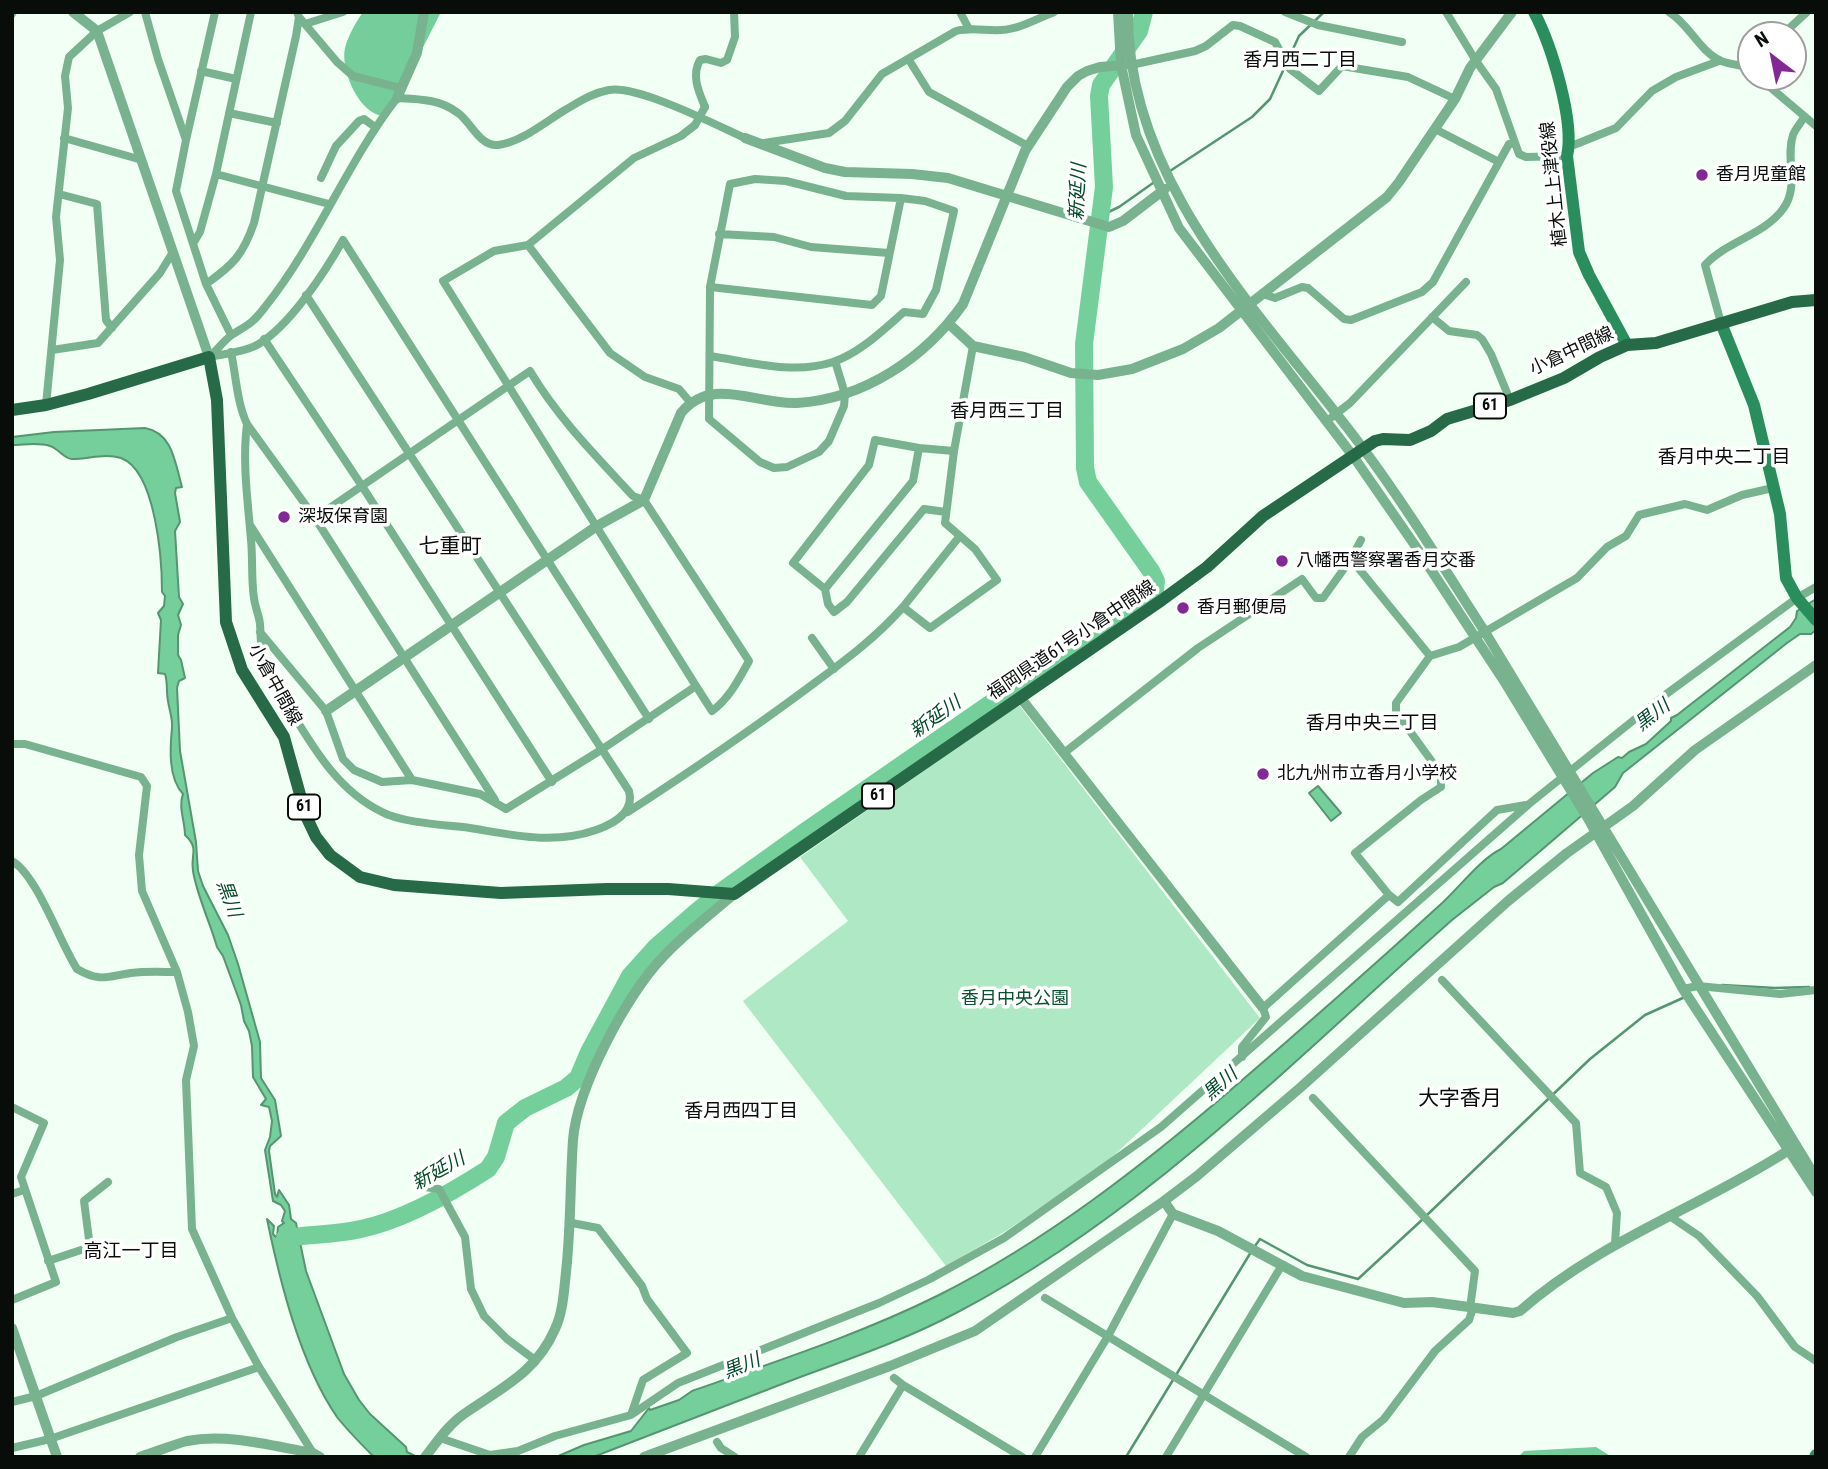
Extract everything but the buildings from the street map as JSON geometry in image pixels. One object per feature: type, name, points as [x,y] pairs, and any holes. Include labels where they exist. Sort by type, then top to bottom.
[{"type":"main road","name":"植木上上津役線","points":[[1534,12],[1555,61],[1562,95],[1579,252],[1627,345]]},
{"type":"main road","name":"小倉中間線","points":[[1358,452],[1383,439],[1410,440],[1431,431],[1447,419],[1510,400],[1564,378],[1600,356],[1627,345],[1656,343],[1792,302],[1816,300]]},
{"type":"main road","points":[[1721,323],[1754,405],[1784,536],[1786,578],[1799,601],[1816,620]]},
{"type":"main road","name":"小倉中間線","points":[[209,357],[216,400],[226,622],[242,670],[284,737],[306,816],[316,837],[330,855],[360,877],[407,887],[501,893],[667,889],[734,894]]},
{"type":"main road","points":[[12,410],[46,405],[209,357]]},
{"type":"main road","name":"福岡県道61号小倉中間線","points":[[734,894],[1181,587],[1263,516],[1358,452]]},
{"type":"street","points":[[73,12],[97,31],[209,357]]},
{"type":"street","points":[[46,405],[60,260],[56,217],[68,108],[65,76],[69,57],[97,31],[130,12]]},
{"type":"street","points":[[145,12],[158,60],[186,139]]},
{"type":"street","points":[[215,12],[176,191],[206,284],[231,335]]},
{"type":"street","points":[[194,242],[200,232],[216,174],[251,12]]},
{"type":"street","points":[[305,24],[343,12]]},
{"type":"street","points":[[209,357],[231,335],[246,328],[265,308],[302,254],[375,127],[398,93],[416,53],[424,12]]},
{"type":"street","points":[[315,518],[458,422],[507,386],[530,371],[548,400],[578,437],[633,496],[644,500],[749,661],[733,688],[712,711],[507,386],[443,281],[494,251],[528,245],[634,159],[681,136],[695,125],[705,107],[696,85],[697,67],[700,60],[720,63],[727,60],[735,37],[734,12]]},
{"type":"street","points":[[960,12],[969,29]]},
{"type":"street","points":[[764,143],[829,133],[845,121],[882,74],[956,31],[1018,27],[1054,12]]},
{"type":"street","points":[[1118,12],[1136,135],[1179,228],[1327,421],[1358,452]]},
{"type":"street","points":[[1128,12],[1126,65],[1149,129],[1173,183],[1207,243],[1336,414],[1414,544],[1480,635],[1594,820],[1683,989],[1816,1192]]},
{"type":"street","points":[[1285,12],[1318,25],[1402,42]]},
{"type":"street","points":[[1446,12],[1475,61],[1496,89],[1519,154],[1526,157],[1568,151],[1616,128],[1652,91],[1676,77],[1719,61],[1737,64]]},
{"type":"street","points":[[949,324],[973,346],[1071,373],[1098,375],[1132,369],[1183,349],[1241,311],[1387,197],[1455,99],[1475,61],[1512,12]]},
{"type":"street","points":[[1669,12],[1679,18],[1719,61]]},
{"type":"street","points":[[298,15],[337,62],[353,76],[398,93],[446,105],[468,121],[482,139],[496,145],[516,140],[590,95],[612,89],[640,94],[825,168],[845,172],[948,178],[1109,227],[1123,220],[1173,183]]},
{"type":"street","points":[[206,284],[232,265],[247,245],[277,123],[298,15]]},
{"type":"street","points":[[326,711],[597,526],[644,500],[681,413],[690,402],[710,393],[778,403],[809,401],[845,394],[888,374],[923,349],[949,324],[963,304],[1028,146],[1077,76],[1100,67],[1126,65],[1195,51],[1233,26],[1240,26],[1275,42],[1290,69],[1319,91],[1342,66],[1408,77],[1455,99]]},
{"type":"street","points":[[909,60],[929,92],[1028,146]]},
{"type":"street","points":[[201,71],[236,79]]},
{"type":"street","points":[[1774,91],[1816,126]]},
{"type":"street","points":[[229,113],[277,123]]},
{"type":"street","points":[[1721,323],[1705,265],[1717,252],[1770,222],[1784,209],[1791,192],[1792,136],[1804,117]]},
{"type":"street","points":[[321,178],[336,146],[359,121],[364,119],[375,127]]},
{"type":"street","points":[[1435,129],[1499,162]]},
{"type":"street","points":[[64,138],[142,160]]},
{"type":"street","points":[[1263,294],[1275,298],[1302,287],[1308,288],[1344,319],[1351,320],[1422,292],[1433,282],[1509,144],[1515,143]]},
{"type":"street","points":[[216,174],[330,204]]},
{"type":"street","points":[[710,356],[787,368],[835,361],[871,340],[904,312],[923,314],[936,290],[954,211],[925,201],[846,197],[786,181],[755,179],[730,184],[710,287],[709,419],[760,462],[774,468],[787,467],[820,452],[829,441],[844,406],[845,394],[835,361]]},
{"type":"street","points":[[59,194],[97,204],[106,320],[111,328]]},
{"type":"street","points":[[710,287],[872,305],[881,296],[901,198]]},
{"type":"street","points":[[719,234],[774,237],[811,247],[889,253]]},
{"type":"street","points":[[209,357],[255,346],[264,339],[323,274],[343,240],[649,719]]},
{"type":"street","points":[[528,245],[610,353],[645,377],[680,389],[690,402]]},
{"type":"street","points":[[52,350],[98,343],[160,273],[173,253]]},
{"type":"street","points":[[1327,421],[1466,282]]},
{"type":"street","points":[[306,295],[629,791],[631,798],[626,813]]},
{"type":"street","points":[[1432,317],[1449,331],[1476,335],[1482,339],[1510,400]]},
{"type":"street","points":[[264,339],[552,782]]},
{"type":"street","points":[[903,607],[930,628],[997,580],[975,549],[945,523],[954,451],[973,346]]},
{"type":"street","points":[[231,352],[239,390],[239,408],[247,424],[315,518],[402,658],[468,754],[496,802]]},
{"type":"street","points":[[247,424],[247,520],[251,538],[254,600],[265,662],[318,755],[336,778],[383,813],[524,838],[547,839],[593,831],[611,824],[708,759],[834,669],[881,631],[959,537]]},
{"type":"street","points":[[946,512],[924,509],[847,602],[834,612],[828,604],[825,589],[793,563],[869,465],[875,440],[954,451]]},
{"type":"street","points":[[825,589],[913,481],[919,447]]},
{"type":"street","points":[[1529,804],[1497,810],[1398,902],[1389,895],[1356,853],[1441,787],[1441,774],[1396,712],[1396,703],[1430,656],[1459,647],[1577,578],[1607,547],[1626,536],[1639,515],[1685,504],[1707,510],[1742,495],[1773,488]]},
{"type":"street","points":[[247,520],[412,780]]},
{"type":"street","points":[[1065,753],[1198,648],[1302,579],[1316,598],[1323,598],[1361,540]]},
{"type":"street","points":[[1351,559],[1430,656]]},
{"type":"street","points":[[437,1442],[490,1455],[518,1451],[555,1436],[631,1415],[678,1383],[879,1303],[928,1280],[1004,1238],[1161,1127],[1529,804],[1665,695],[1816,587]]},
{"type":"street","points":[[260,632],[326,711],[343,759],[354,770],[382,782],[412,780],[481,794],[506,809],[552,782],[696,686]]},
{"type":"street","points":[[811,638],[834,669]]},
{"type":"street","points":[[653,1455],[890,1366],[975,1331],[1198,1176],[1508,901],[1633,806],[1695,750],[1816,665]]},
{"type":"street","points":[[1020,697],[1263,1008],[1266,1017],[1242,1047],[1242,1057]]},
{"type":"street","points":[[12,744],[25,744],[141,777],[146,786],[139,855],[142,891],[177,972],[194,1046],[186,1080],[192,1229],[232,1318],[258,1367],[316,1455]]},
{"type":"street","points":[[1599,830],[1816,1178]]},
{"type":"street","points":[[12,861],[20,865],[34,886],[77,969],[85,974],[107,979],[130,973],[177,972]]},
{"type":"street","points":[[425,1457],[463,1415],[515,1381],[546,1349],[557,1326],[564,1300],[572,1223],[573,1139],[582,1098],[595,1066],[648,973],[681,939],[734,894]]},
{"type":"street","points":[[1263,1008],[1389,895]]},
{"type":"street","points":[[1442,980],[1576,1123],[1580,1173],[1606,1187],[1617,1213],[1615,1243]]},
{"type":"street","points":[[1683,989],[1698,986],[1780,994],[1816,990]]},
{"type":"street","points":[[1313,1098],[1475,1271],[1469,1320],[1435,1352],[1384,1419],[1362,1437],[1349,1457]]},
{"type":"street","points":[[12,1107],[44,1123],[21,1178],[56,1282],[12,1300]]},
{"type":"street","points":[[1164,1201],[1173,1214],[1219,1231],[1302,1276],[1404,1303],[1432,1302],[1513,1313],[1520,1311],[1564,1275],[1615,1243],[1750,1175],[1789,1150]]},
{"type":"street","points":[[48,1261],[90,1247],[84,1201],[108,1182]]},
{"type":"street","points":[[418,1186],[439,1189],[465,1237],[471,1289],[484,1315],[507,1339],[535,1360]]},
{"type":"street","points":[[12,1194],[24,1190]]},
{"type":"street","points":[[1035,1457],[1108,1336],[1173,1214]]},
{"type":"street","points":[[1671,1217],[1699,1236],[1757,1296],[1795,1347],[1816,1361]]},
{"type":"street","points":[[572,1223],[598,1228],[642,1286],[647,1299],[687,1353],[643,1380],[631,1415]]},
{"type":"street","points":[[1166,1457],[1282,1265]]},
{"type":"street","points":[[1045,1298],[1306,1457]]},
{"type":"street","points":[[12,1402],[36,1396],[177,1337],[232,1318]]},
{"type":"street","points":[[12,1328],[57,1457]]},
{"type":"street","points":[[12,1448],[50,1439],[258,1367]]},
{"type":"street","points":[[894,1378],[1022,1457]]},
{"type":"street","points":[[859,1457],[902,1385]]},
{"type":"street","points":[[140,1457],[187,1441],[213,1438],[316,1455]]},
{"type":"street","points":[[717,1442],[735,1457]]},
{"type":"green space","name":"香月中央公園","points":[[1019,705],[1260,1018],[1108,1161],[1006,1231],[946,1266],[743,1001],[848,921],[800,857]]},
{"type":"shaded area","points":[[363,12],[441,12],[388,116],[378,115],[361,102],[354,92],[346,69],[346,43]]},
{"type":"shaded area","points":[[145,428],[162,436],[167,443],[175,459],[182,487],[176,488],[175,493],[180,522],[175,531],[179,597],[183,604],[178,615],[181,625],[178,655],[185,678],[179,681],[177,688],[180,751],[196,842],[198,871],[228,935],[238,964],[260,1042],[261,1078],[275,1100],[281,1136],[270,1146],[269,1151],[275,1194],[277,1197],[279,1190],[289,1205],[291,1219],[296,1223],[306,1271],[344,1374],[370,1414],[406,1447],[407,1452],[417,1457],[374,1457],[341,1422],[312,1372],[285,1295],[267,1219],[274,1226],[273,1234],[277,1238],[278,1227],[284,1223],[282,1221],[285,1211],[273,1201],[265,1150],[272,1121],[269,1107],[261,1105],[266,1099],[253,1077],[249,1031],[197,890],[192,865],[193,848],[185,835],[181,809],[183,794],[172,771],[172,721],[165,674],[158,673],[161,620],[158,613],[164,606],[165,596],[162,592],[161,559],[155,518],[142,480],[133,466],[121,458],[103,456],[72,459],[45,445],[12,445],[12,437],[54,432]]},
{"type":"shaded area","points":[[1816,599],[1816,630],[1811,634],[1800,634],[1787,643],[1623,773],[1615,787],[1503,883],[1452,920],[1216,1132],[1091,1230],[1025,1274],[937,1323],[897,1340],[593,1457],[556,1457],[584,1445],[631,1431],[649,1408],[650,1410],[679,1400],[692,1391],[817,1347],[909,1309],[979,1274],[1055,1226],[1128,1174],[1233,1088],[1414,928],[1485,860],[1593,773],[1646,744],[1671,718],[1790,627],[1797,611]]},
{"type":"shaded area","points":[[1318,786],[1341,813],[1331,821],[1309,793]]},
{"type":"shaded area","points":[[1596,1447],[1612,1457],[1518,1457],[1524,1451]]},
{"type":"waterway","name":"新延川","points":[[285,1238],[377,1225],[426,1205],[488,1169],[496,1157],[506,1123],[525,1108],[566,1088],[578,1078],[630,976],[656,947],[694,914],[803,833],[1155,590],[1156,581],[1151,571],[1088,482],[1085,468],[1084,344],[1104,187],[1099,96],[1101,85],[1139,31],[1144,12]]},
{"type":"waterway","points":[[1170,171],[1252,117],[1270,99],[1299,36],[1324,12]]},
{"type":"waterway","points":[[1102,215],[1119,207],[1153,183]]},
{"type":"waterway","points":[[1722,985],[1809,987]]},
{"type":"waterway","points":[[1427,1215],[1590,1059],[1645,1015],[1685,997]]},
{"type":"waterway","points":[[1255,1246],[1260,1239],[1307,1265],[1358,1279],[1423,1219]]},
{"type":"waterway","points":[[1126,1457],[1251,1252]]},
{"type":"place","name":"香月児童館","points":[[1702,175]]},
{"type":"place","name":"深坂保育園","points":[[284,517]]},
{"type":"place","name":"八幡西警察署香月交番","points":[[1282,561]]},
{"type":"place","name":"香月郵便局","points":[[1183,608]]},
{"type":"place","name":"北九州市立香月小学校","points":[[1263,774]]},
{"type":"district","name":"香月西二丁目","points":[[1300,61]]},
{"type":"district","name":"香月西三丁目","points":[[1007,412]]},
{"type":"district","name":"香月中央二丁目","points":[[1724,458]]},
{"type":"district","name":"七重町","points":[[450,548]]},
{"type":"district","name":"香月中央三丁目","points":[[1372,724]]},
{"type":"district","name":"大字香月","points":[[1460,1100]]},
{"type":"district","name":"香月西四丁目","points":[[741,1112]]},
{"type":"district","name":"高江一丁目","points":[[131,1252]]},
{"type":"water label","name":"黒川","points":[[1653,716]]},
{"type":"water label","name":"黒川","points":[[228,899]]},
{"type":"water label","name":"黒川","points":[[1221,1085]]},
{"type":"water label","name":"黒川","points":[[742,1367]]}]
